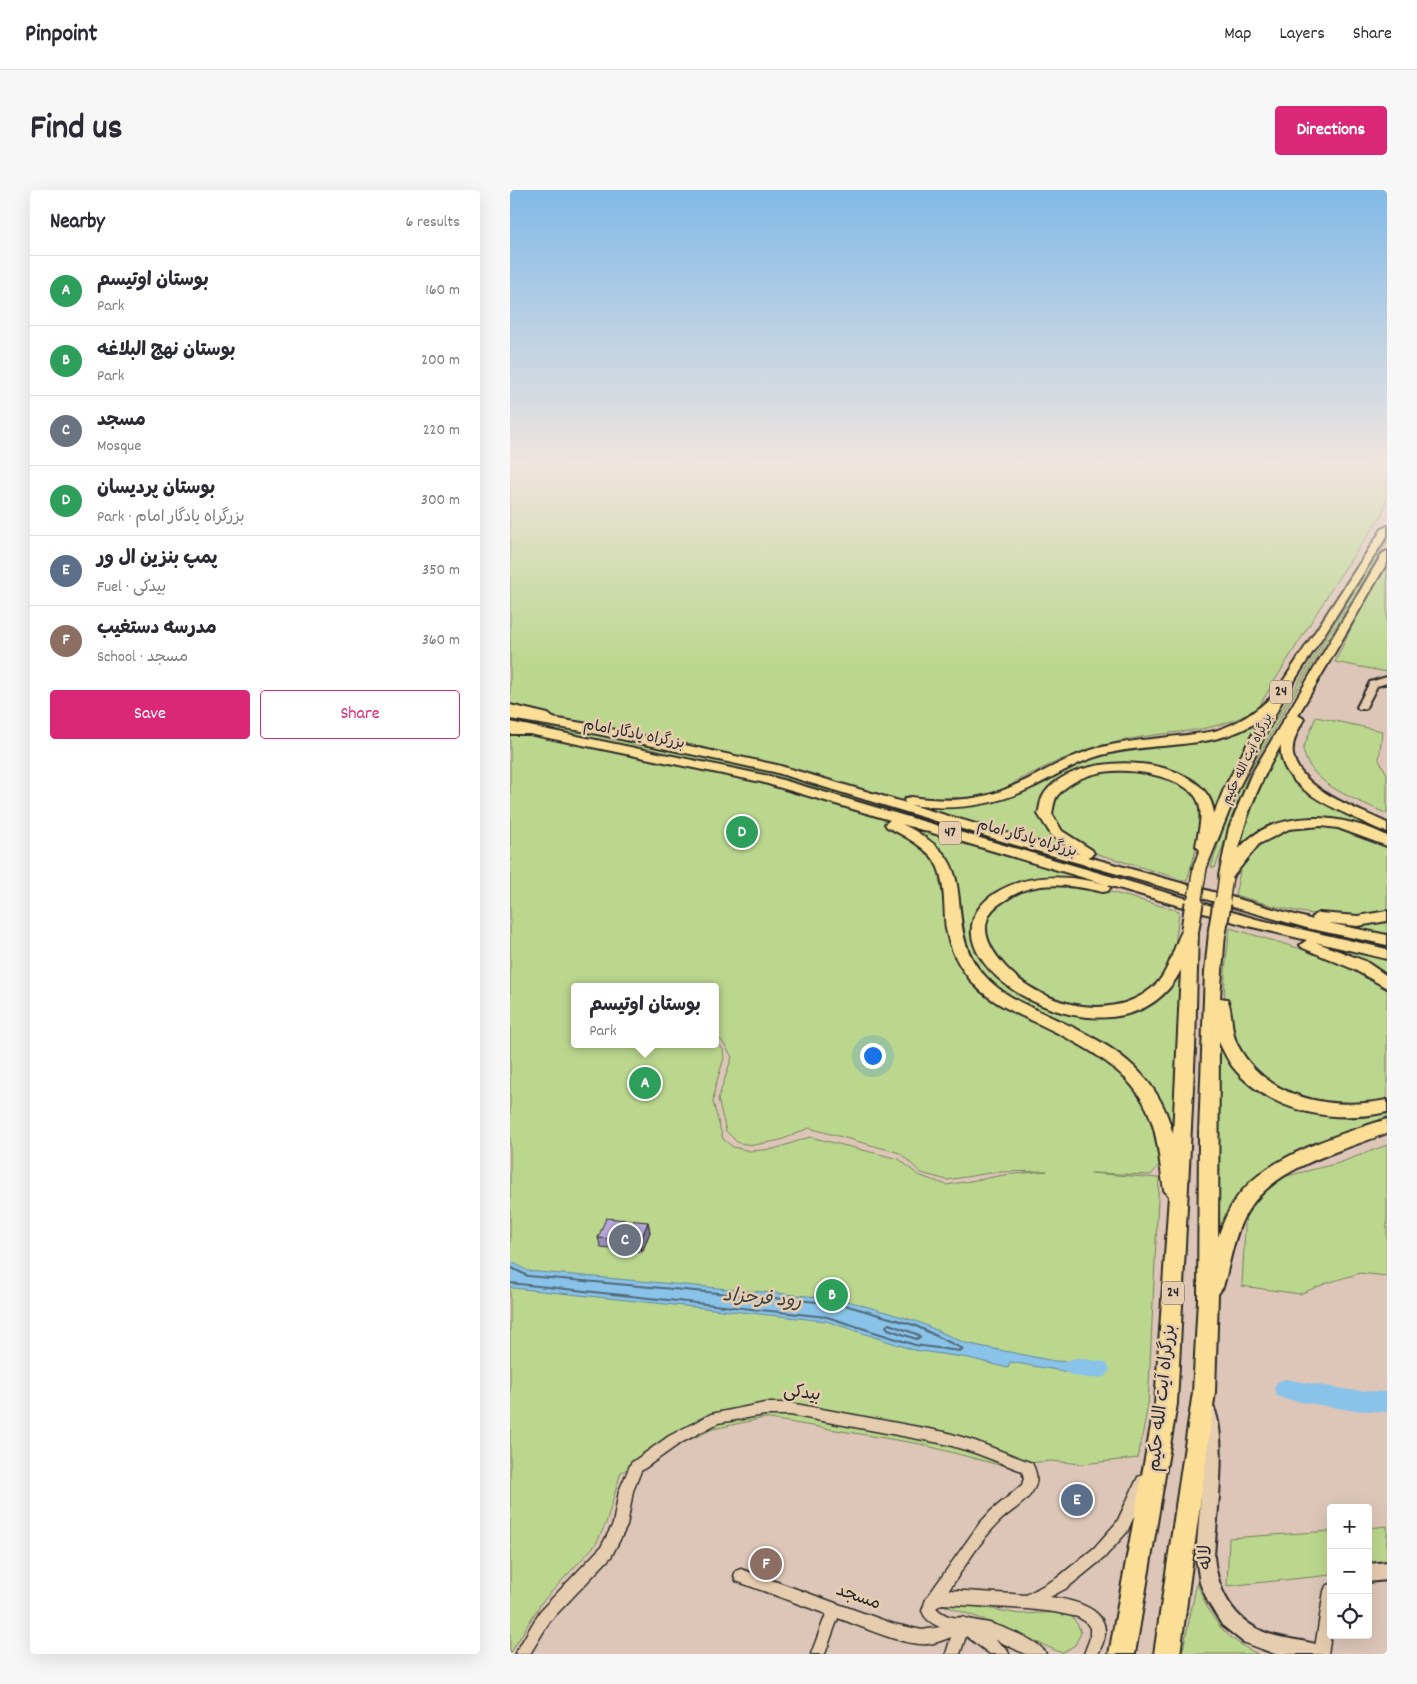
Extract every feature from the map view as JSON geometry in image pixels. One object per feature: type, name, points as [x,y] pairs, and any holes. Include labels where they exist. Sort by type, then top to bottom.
[{"type":"highway","name":"بزرگراه آیت الله حکیم","points":[[1200,868],[1231,789],[1278,697],[1386,530]]},
{"type":"highway","name":"بزرگراه آیت الله حکیم","points":[[1226,876],[1236,828],[1257,775],[1285,724],[1332,650],[1387,554]]},
{"type":"highway","points":[[1332,650],[1290,734],[1287,748],[1289,763],[1294,772],[1311,788],[1387,828]]},
{"type":"highway","points":[[861,800],[943,805],[991,799],[1019,789],[1063,765],[1100,751],[1141,743],[1202,736],[1235,728],[1253,720],[1278,697]]},
{"type":"highway","name":"بزرگراه یادگار امام","points":[[510,715],[724,756],[1183,903],[1387,940]]},
{"type":"highway","name":"بزرگراه یادگار امام","points":[[510,726],[711,766],[861,800],[1120,869],[1255,916],[1387,954]]},
{"type":"highway","points":[[1120,869],[1070,845],[1055,833],[1048,824],[1045,807],[1047,800],[1055,789],[1070,778],[1101,768],[1128,766],[1164,772],[1186,782],[1199,792],[1206,805],[1207,815],[1200,868]]},
{"type":"highway","points":[[861,800],[922,840],[942,861],[950,879],[952,921],[958,946],[964,960],[982,983],[1015,1006],[1094,1045],[1120,1064],[1143,1088],[1154,1103],[1164,1134],[1178,1221]]},
{"type":"highway","points":[[1226,876],[1254,841],[1275,829],[1293,824],[1336,824],[1365,831],[1387,842]]},
{"type":"highway","name":"24","points":[[1190,929],[1200,868]]},
{"type":"highway","name":"24","points":[[1167,1654],[1175,1613],[1204,1392],[1208,1300],[1208,1134],[1213,972],[1226,876]]},
{"type":"highway","points":[[1183,903],[1157,901],[1074,882],[1050,881],[1026,885],[1004,893],[984,912],[979,927],[981,943],[1002,975],[1021,989],[1059,1006],[1098,1012],[1127,1008],[1142,1003],[1162,988],[1173,971],[1190,929]]},
{"type":"highway","points":[[1255,916],[1345,921],[1387,916]]},
{"type":"highway","points":[[1255,916],[1372,972],[1387,983]]},
{"type":"highway","name":"بزرگراه آیت الله حکیم","points":[[1122,1654],[1146,1527],[1166,1404],[1187,1048],[1190,929]]},
{"type":"highway","points":[[1213,972],[1227,1042],[1242,1066],[1255,1079],[1284,1097],[1324,1108],[1359,1111],[1387,1106]]},
{"type":"highway","points":[[1208,1300],[1237,1211],[1260,1184],[1278,1171],[1294,1163],[1387,1126]]},
{"type":"main road","points":[[1362,707],[1373,684],[1387,680]]},
{"type":"main road","points":[[510,708],[544,716],[555,723]]},
{"type":"main road","points":[[510,731],[538,732]]},
{"type":"main road","name":"لاله","points":[[1204,1392],[1213,1445],[1205,1557],[1206,1575],[1211,1589],[1219,1607],[1232,1620],[1260,1640],[1320,1654]]},
{"type":"main road","points":[[1372,1573],[1387,1572]]},
{"type":"street","points":[[1027,1602],[1062,1583],[1099,1553],[1122,1527],[1138,1494],[1166,1404]]},
{"type":"street","name":"بیدکی","points":[[522,1654],[545,1616],[606,1552],[620,1526],[626,1491],[636,1467],[674,1440],[716,1418],[765,1409],[790,1409],[945,1438],[1025,1465],[1029,1471],[1030,1478],[1027,1488],[978,1535],[935,1599]]},
{"type":"street","name":"مسجد","points":[[741,1576],[834,1610],[920,1638],[940,1635],[962,1624]]},
{"type":"street","points":[[1320,1654],[1330,1594]]},
{"type":"street","points":[[1039,1654],[1020,1642],[986,1630],[945,1622],[931,1614],[930,1605],[935,1599],[950,1597],[1074,1607],[1089,1614],[1097,1626],[1095,1643],[1091,1654]]},
{"type":"street","points":[[818,1654],[834,1610]]},
{"type":"street","points":[[953,1654],[962,1624]]},
{"type":"street","points":[[962,1624],[1002,1654]]},
{"type":"street","points":[[1020,1642],[1030,1654]]},
{"type":"green space","points":[[510,530],[1371,530],[1339,577],[1257,709],[1241,717],[1210,727],[1131,739],[1084,751],[1022,778],[1007,788],[998,799],[1023,791],[1100,754],[1130,746],[1225,734],[1238,730],[1261,718],[1227,786],[1208,834],[1212,811],[1208,799],[1193,784],[1172,772],[1136,764],[1118,763],[1082,771],[1067,778],[1054,786],[1045,796],[1040,808],[1042,820],[1055,838],[1090,858],[979,825],[966,842],[1159,899],[1075,880],[1029,881],[1013,886],[998,894],[982,908],[975,924],[976,940],[983,956],[994,971],[1009,984],[1024,995],[1040,1003],[1082,1014],[1115,1013],[1147,1004],[1164,992],[1170,984],[1180,965],[1183,954],[1174,1169],[1167,1124],[1152,1090],[1139,1074],[1106,1049],[1010,998],[984,979],[968,959],[962,945],[959,931],[957,891],[949,865],[939,879],[948,927],[955,951],[960,962],[973,979],[987,992],[1003,1002],[1078,1041],[1100,1055],[1119,1070],[1135,1088],[1148,1108],[1156,1134],[1160,1164],[1151,1175],[1090,1173],[1159,1178],[1148,1405],[1138,1458],[1082,1464],[1051,1461],[999,1465],[920,1444],[764,1418],[713,1429],[621,1472],[606,1523],[596,1544],[541,1603],[510,1654]],"holes":[[[571,983],[719,983],[719,1038],[732,1057],[718,1099],[726,1131],[738,1143],[754,1145],[781,1140],[809,1128],[900,1153],[921,1173],[947,1180],[996,1172],[1047,1171],[1004,1175],[947,1185],[918,1175],[899,1159],[810,1137],[774,1149],[750,1151],[733,1147],[723,1139],[713,1102],[715,1087],[724,1058],[723,1049],[719,1044],[719,1048],[571,1048]]]},
{"type":"green space","points":[[1387,537],[1387,542],[1249,772],[1215,868],[1211,867],[1233,798],[1249,764]]},
{"type":"green space","points":[[1387,561],[1387,672],[1335,662],[1364,601]]},
{"type":"green space","points":[[1316,717],[1382,731],[1379,760],[1387,774],[1387,814],[1336,790],[1315,773],[1307,762],[1303,749]]},
{"type":"green space","points":[[1288,734],[1293,776],[1387,831],[1387,838],[1382,835],[1301,821],[1234,857],[1256,793]]},
{"type":"green space","points":[[1102,770],[1143,771],[1166,777],[1189,790],[1200,801],[1201,831],[1187,881],[1088,851],[1066,839],[1050,811],[1053,802],[1063,789],[1070,784]]},
{"type":"green space","points":[[1309,825],[1340,827],[1387,845],[1387,912],[1349,917],[1310,914],[1235,895],[1243,861],[1254,846],[1262,840],[1281,832]]},
{"type":"green space","points":[[1051,884],[1100,889],[1179,911],[1171,963],[1164,978],[1152,992],[1136,1001],[1118,1006],[1098,1008],[1078,1006],[1040,996],[1015,978],[992,950],[985,935],[986,922],[991,911],[1002,901],[1033,888]]},
{"type":"green space","points":[[1303,918],[1337,924],[1387,920],[1387,937]]},
{"type":"green space","points":[[1230,928],[1342,961],[1387,987],[1387,1102],[1340,1106],[1327,1105],[1299,1098],[1258,1075],[1243,1058],[1233,1039],[1227,1019],[1225,975]]},
{"type":"green space","points":[[1305,941],[1387,958],[1387,978]]},
{"type":"green space","points":[[1217,1029],[1275,1096],[1387,1111],[1387,1121],[1282,1164],[1220,1243]]},
{"type":"green space","points":[[1387,1145],[1387,1276],[1360,1273],[1300,1294],[1242,1286],[1246,1210],[1275,1179],[1339,1163]]},
{"type":"green space","points":[[1387,1526],[1387,1569],[1372,1571],[1372,1528]]},
{"type":"green space","points":[[1327,1531],[1327,1575],[1227,1586],[1229,1538]]},
{"type":"green space","points":[[1197,1583],[1207,1606],[1219,1625],[1235,1641],[1258,1654],[1182,1654]]},
{"type":"green space","points":[[946,1601],[1020,1614],[1068,1612],[1078,1625],[1081,1633],[1075,1645],[1062,1653],[985,1620],[937,1603]]},
{"type":"water","points":[[510,1261],[528,1271],[841,1299],[916,1321],[965,1343],[1054,1361],[1096,1363],[1097,1377],[1010,1362],[1008,1368],[969,1358],[914,1350],[826,1321],[513,1288],[510,1287]]},
{"type":"building","points":[[606,1218],[648,1222],[640,1242],[598,1238]]},
{"type":"waterway","name":"رود فرحزاد","points":[[1076,1367],[1099,1369]]},
{"type":"waterway","name":"رود فرحزاد","points":[[1285,1389],[1349,1400],[1387,1402]]},
{"type":"place","name":"بوستان پردیسان","points":[[742,832]]},
{"type":"place","name":"بوستان اوتیسم","points":[[645,1083]]},
{"type":"place","name":"مسجد","points":[[625,1240]]},
{"type":"place","name":"بوستان نهج البلاغه","points":[[832,1295]]},
{"type":"place","name":"پمپ بنزین ال ور","points":[[1077,1500]]},
{"type":"place","name":"مدرسه دستغیب","points":[[766,1564]]}]
